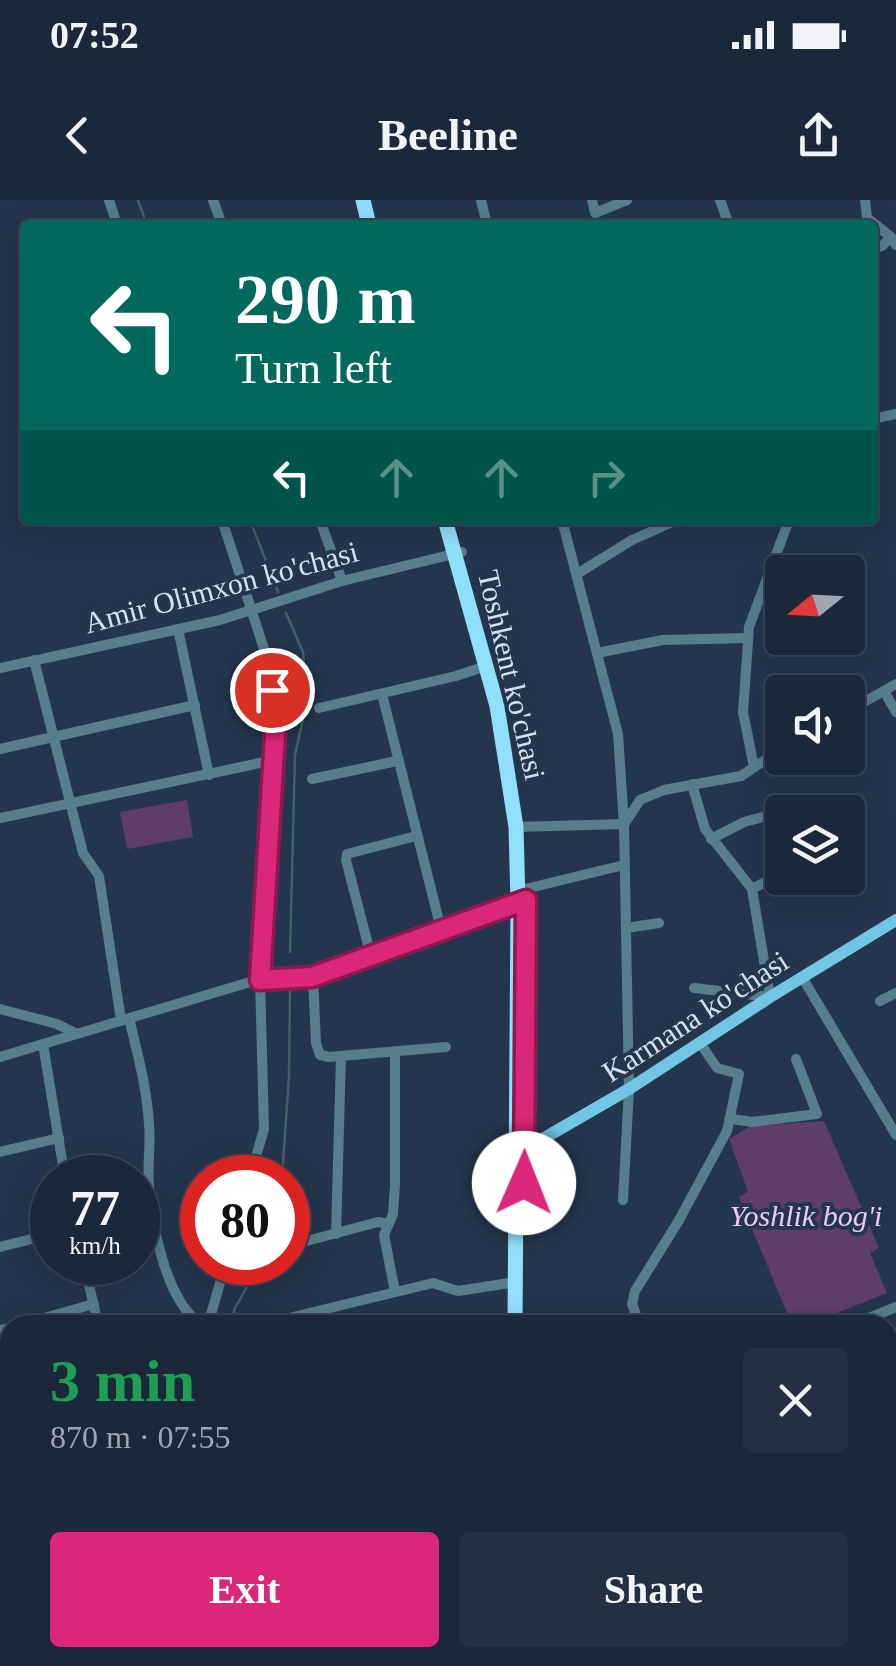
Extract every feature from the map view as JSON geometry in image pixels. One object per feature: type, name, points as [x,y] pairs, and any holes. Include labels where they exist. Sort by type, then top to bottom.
[{"type":"highway","name":"Toshkent ko'chasi","points":[[447,525],[504,704],[520,827],[523,897],[518,1315]]},
{"type":"highway","name":"Toshkent ko'chasi","points":[[455,525],[458,553],[497,706],[520,827]]},
{"type":"highway","name":"Toshkent ko'chasi","points":[[518,1315],[521,1147]]},
{"type":"main road","name":"Karmana ko'chasi","points":[[521,1147],[629,1089],[896,920]]},
{"type":"street","points":[[592,200],[595,213],[627,200]]},
{"type":"street","points":[[224,525],[268,661],[276,718],[260,980],[264,1129],[257,1155]]},
{"type":"street","points":[[322,525],[342,581]]},
{"type":"street","points":[[563,525],[618,734],[624,824],[629,1089],[623,1200]]},
{"type":"street","points":[[577,574],[632,540],[666,525]]},
{"type":"street","points":[[754,766],[743,712],[748,638],[787,525]]},
{"type":"street","name":"Amir Olimxon ko'chasi","points":[[0,668],[178,629],[342,581],[458,553]]},
{"type":"street","points":[[178,629],[209,775]]},
{"type":"street","points":[[598,653],[663,640],[748,638]]},
{"type":"street","points":[[34,660],[83,853],[98,876],[149,1124],[148,1184],[155,1229],[174,1291],[188,1315]]},
{"type":"street","points":[[320,708],[486,666]]},
{"type":"street","points":[[865,702],[896,684]]},
{"type":"street","points":[[884,690],[896,712]]},
{"type":"street","points":[[382,694],[441,930]]},
{"type":"street","points":[[0,750],[195,705]]},
{"type":"street","points":[[624,824],[640,800],[692,784],[741,776],[765,759]]},
{"type":"street","points":[[0,818],[274,760]]},
{"type":"street","points":[[312,779],[397,762]]},
{"type":"street","points":[[692,784],[698,812],[711,839],[752,890],[770,997],[694,988]]},
{"type":"street","points":[[711,839],[765,816]]},
{"type":"street","points":[[520,827],[624,824]]},
{"type":"street","points":[[371,956],[346,860],[348,854],[416,836]]},
{"type":"street","points":[[0,1057],[260,980],[312,977],[523,897],[624,866]]},
{"type":"street","points":[[752,890],[765,883]]},
{"type":"street","points":[[626,928],[659,923]]},
{"type":"street","points":[[312,977],[320,1055],[446,1047]]},
{"type":"street","points":[[802,977],[896,1135]]},
{"type":"street","points":[[880,1001],[896,993]]},
{"type":"street","points":[[0,1009],[57,1024],[75,1033]]},
{"type":"street","points":[[636,1315],[632,1304],[635,1291],[678,1222],[732,1120],[739,1079],[736,1071],[717,1068],[700,1043]]},
{"type":"street","points":[[42,1044],[62,1155]]},
{"type":"street","points":[[395,1052],[395,1185],[393,1214],[384,1235],[395,1292]]},
{"type":"street","points":[[336,1234],[341,1056]]},
{"type":"street","points":[[732,1120],[752,1122],[817,1114],[796,1058]]},
{"type":"street","points":[[0,1152],[59,1138]]},
{"type":"street","points":[[310,1240],[378,1222],[388,1224]]},
{"type":"street","points":[[0,1247],[30,1240]]},
{"type":"street","points":[[301,1315],[432,1284],[458,1291],[516,1282]]},
{"type":"street","points":[[89,1285],[96,1315]]},
{"type":"street","points":[[208,1315],[218,1285]]},
{"type":"street","points":[[55,1315],[94,1304]]},
{"type":"green space","points":[[187,800],[193,837],[127,849],[120,812]]},
{"type":"green space","name":"Yoshlik bog'i","points":[[824,1121],[879,1248],[870,1253],[887,1293],[832,1315],[788,1315],[739,1197],[748,1192],[729,1139],[751,1126]]},
{"type":"waterway","points":[[138,200],[145,220]]},
{"type":"waterway","points":[[252,525],[278,592]]},
{"type":"waterway","points":[[286,613],[303,652],[307,701],[295,755],[290,952]]},
{"type":"waterway","points":[[284,1155],[290,988]]},
{"type":"waterway","points":[[233,1315],[248,1285]]},
{"type":"route","points":[[272,690],[276,718],[260,980],[312,977],[526,900],[524,1183]]}]
